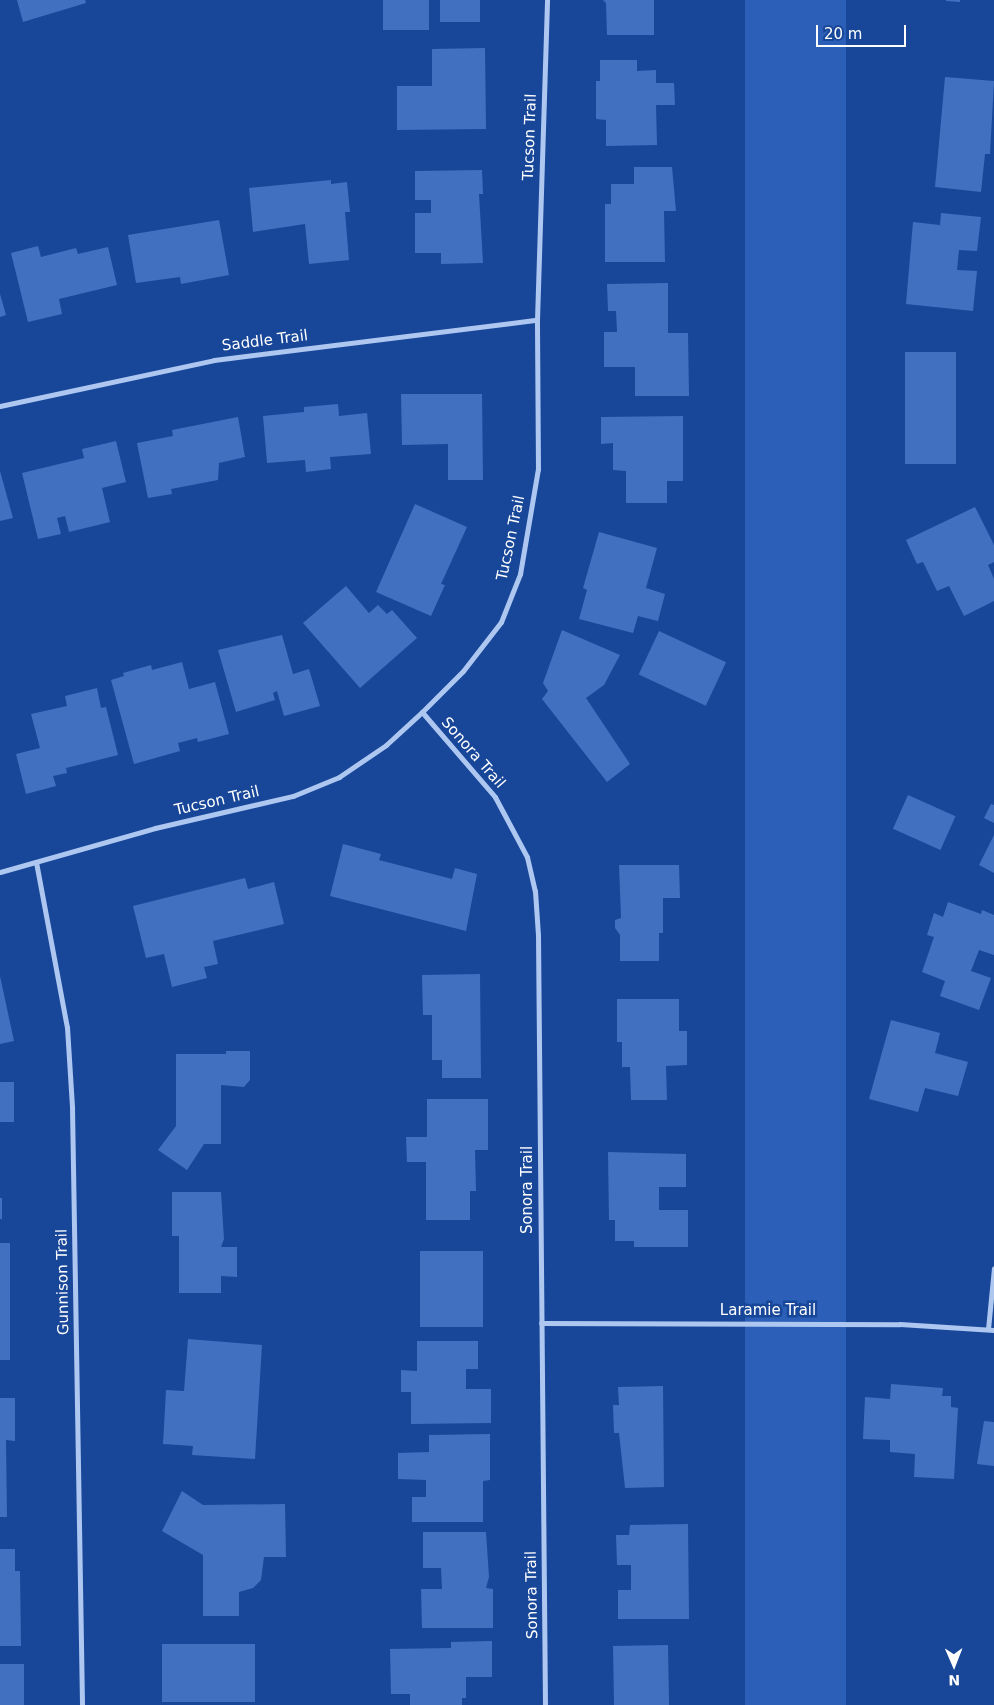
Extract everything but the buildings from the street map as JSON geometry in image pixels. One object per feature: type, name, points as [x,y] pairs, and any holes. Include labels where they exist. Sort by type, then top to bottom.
[{"type":"street","name":"Tucson Trail","points":[[0,872],[155,828],[293,796],[338,777],[386,745],[422,712],[463,671],[501,622],[520,574],[538,469],[537,320],[547,0]]},
{"type":"street","name":"Saddle Trail","points":[[0,406],[214,360],[537,320]]},
{"type":"street","name":"Sonora Trail","points":[[422,712],[495,797],[527,857],[535,891],[538,935],[545,1705]]},
{"type":"street","name":"Gunnison Trail","points":[[36,862],[67,1027],[72,1107],[82,1705]]},
{"type":"street","points":[[991,1329],[994,1268]]},
{"type":"street","name":"Laramie Trail","points":[[541,1323],[900,1324],[991,1329]]},
{"type":"shaded area","points":[[745,0],[846,0],[846,1705],[745,1705]]}]
